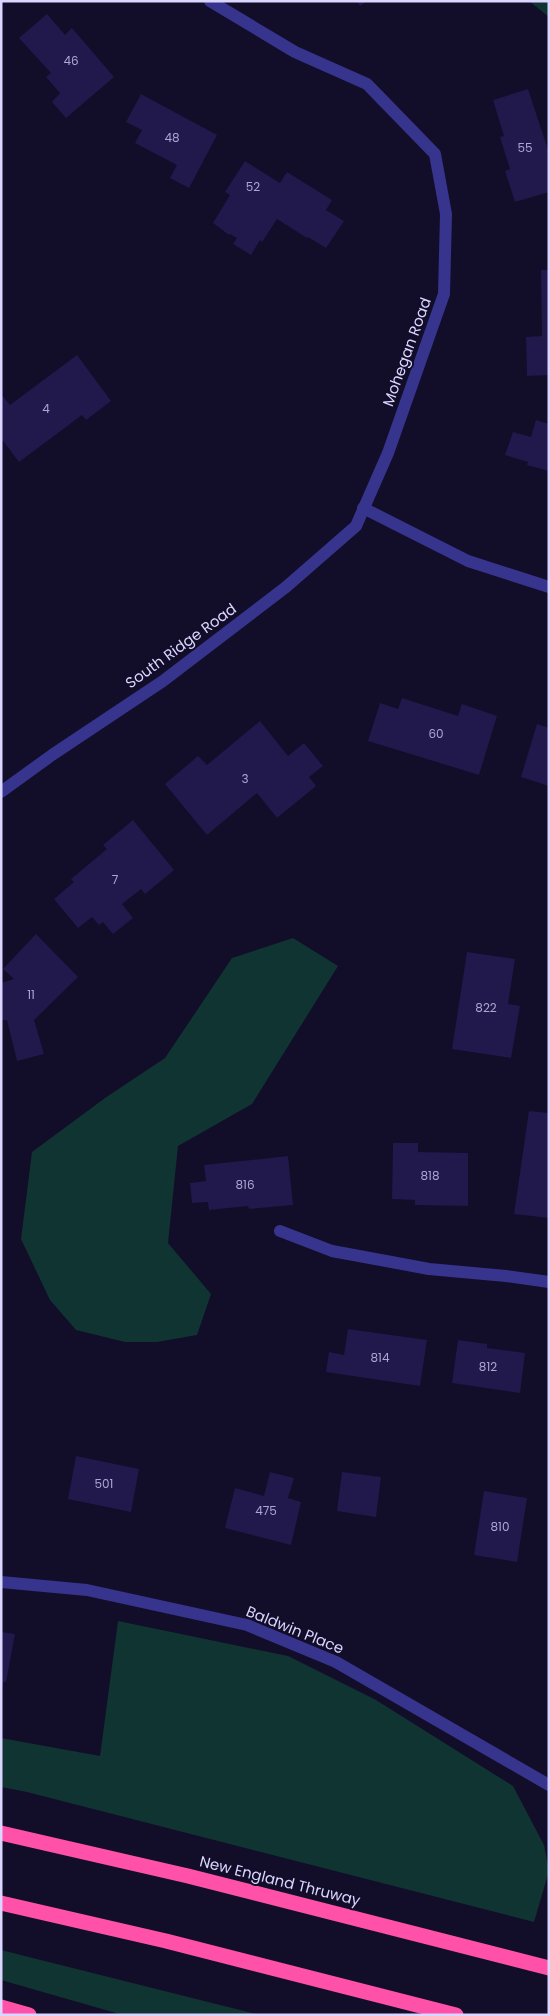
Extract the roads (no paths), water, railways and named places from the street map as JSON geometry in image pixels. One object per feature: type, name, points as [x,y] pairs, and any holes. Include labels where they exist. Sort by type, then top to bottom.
[{"type":"highway","name":"New England Thruway","points":[[1,1833],[188,1876],[549,1968]]},
{"type":"highway","points":[[1,1903],[166,1941],[456,2015]]},
{"type":"highway","points":[[1,2007],[29,2015]]},
{"type":"street","name":"Mohegan Road","points":[[210,1],[295,52],[367,84],[435,154],[446,214],[444,294],[388,453],[363,508]]},
{"type":"street","points":[[363,508],[468,561],[549,587]]},
{"type":"street","name":"South Ridge Road","points":[[1,792],[52,755],[163,681],[286,587],[356,526],[363,508]]},
{"type":"street","points":[[280,1231],[332,1251],[409,1266],[549,1282]]},
{"type":"street","name":"Baldwin Place","points":[[1,1582],[87,1590],[247,1625],[336,1662],[549,1785]]}]
